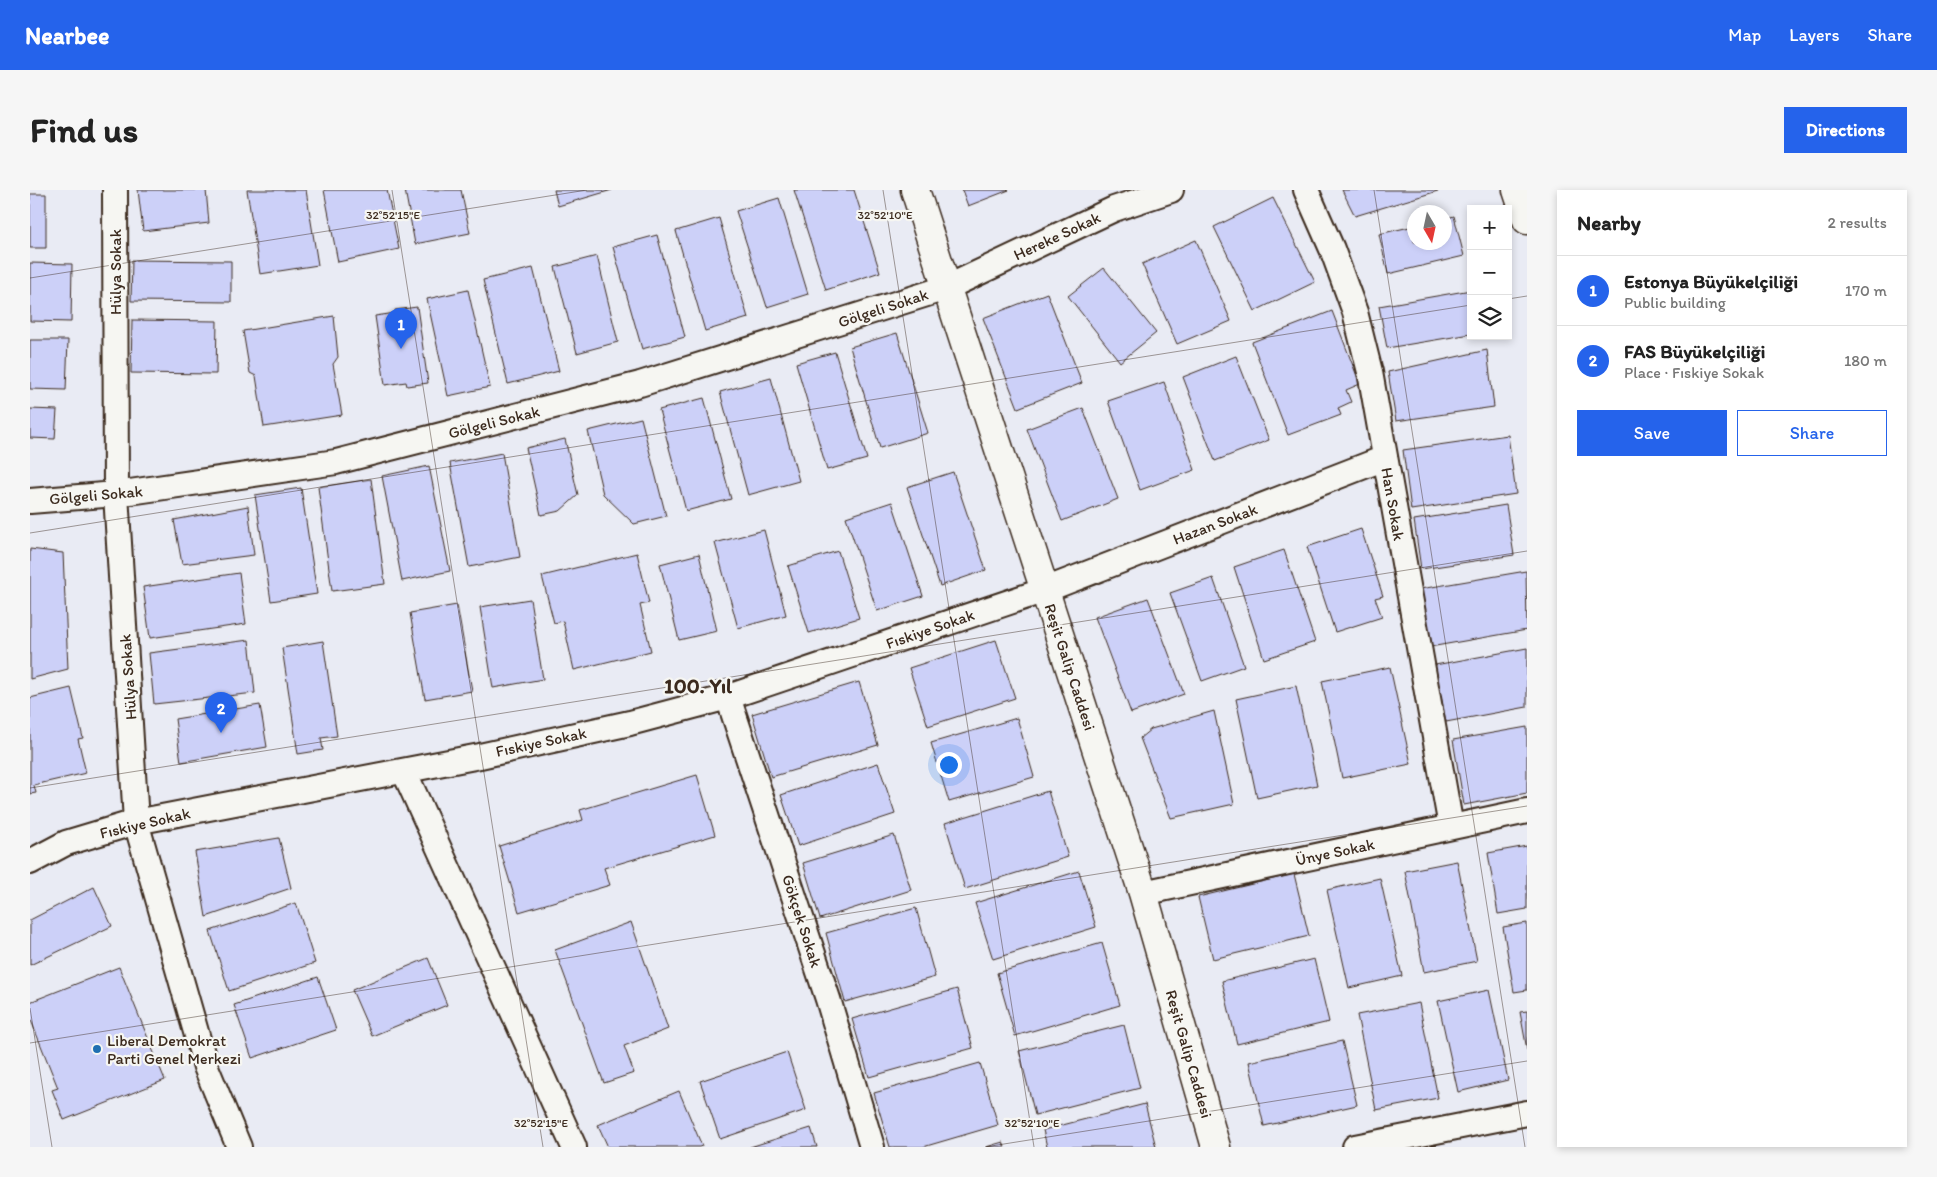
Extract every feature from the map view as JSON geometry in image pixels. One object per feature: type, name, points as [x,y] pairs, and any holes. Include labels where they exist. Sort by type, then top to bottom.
[{"type":"main road","name":"Reşit Galip Caddesi","points":[[915,190],[1143,893],[1216,1147]]},
{"type":"street","name":"Hülya Sokak","points":[[115,190],[116,494],[136,822],[206,1067],[239,1147]]},
{"type":"street","name":"Hereke Sokak","points":[[946,288],[1114,209],[1171,190]]},
{"type":"street","name":"Han Sokak","points":[[1306,190],[1332,249],[1354,312],[1370,372],[1451,827]]},
{"type":"street","name":"Gölgeli Sokak","points":[[30,501],[116,494],[336,462],[640,384],[946,288]]},
{"type":"street","name":"Hazan Sokak","points":[[1045,590],[1385,458]]},
{"type":"street","name":"Fıskiye Sokak","points":[[30,862],[66,843],[136,822],[404,771],[630,723],[728,697],[1045,590]]},
{"type":"street","name":"Gökçek Sokak","points":[[728,697],[828,999],[872,1147]]},
{"type":"street","points":[[404,771],[574,1147]]},
{"type":"street","name":"Ünye Sokak","points":[[1143,893],[1527,811]]},
{"type":"street","points":[[1355,1147],[1527,1113]]},
{"type":"building","points":[[138,190],[206,190],[209,223],[143,231]]},
{"type":"building","points":[[247,190],[306,190],[318,265],[260,274]]},
{"type":"building","points":[[324,190],[387,190],[399,249],[338,262]]},
{"type":"building","points":[[405,190],[461,190],[470,233],[415,244]]},
{"type":"building","points":[[554,190],[612,190],[558,206]]},
{"type":"building","points":[[794,190],[854,190],[880,272],[826,290]]},
{"type":"building","points":[[962,190],[1009,190],[968,206]]},
{"type":"building","points":[[1342,190],[1441,190],[1355,216]]},
{"type":"building","points":[[30,194],[46,194],[46,248],[30,248]]},
{"type":"building","points":[[779,198],[808,294],[767,307],[736,211]]},
{"type":"building","points":[[1273,198],[1315,282],[1255,311],[1214,227]]},
{"type":"building","points":[[1454,216],[1464,256],[1388,274],[1379,234],[1407,228],[1407,250],[1452,250],[1452,217]]},
{"type":"building","points":[[719,218],[748,318],[705,331],[676,231]]},
{"type":"building","points":[[657,235],[685,337],[642,349],[613,247]]},
{"type":"building","points":[[1196,240],[1231,321],[1177,344],[1142,264]]},
{"type":"building","points":[[597,256],[618,342],[577,353],[555,267]]},
{"type":"building","points":[[132,260],[231,261],[231,302],[131,301]]},
{"type":"building","points":[[30,263],[72,264],[71,322],[30,321]]},
{"type":"building","points":[[533,268],[559,371],[508,384],[483,280]]},
{"type":"building","points":[[1104,268],[1156,333],[1120,362],[1068,296]]},
{"type":"building","points":[[468,290],[490,387],[448,396],[427,299]]},
{"type":"building","points":[[1467,291],[1467,335],[1387,348],[1379,306]]},
{"type":"building","points":[[1047,293],[1082,383],[1018,408],[983,318]]},
{"type":"building","points":[[417,307],[428,383],[407,386],[406,382],[385,385],[375,316],[396,313],[395,310]]},
{"type":"building","points":[[1332,311],[1360,384],[1346,390],[1351,402],[1338,408],[1341,415],[1288,435],[1252,342]]},
{"type":"building","points":[[334,316],[338,357],[333,364],[342,415],[264,427],[256,376],[250,373],[243,331]]},
{"type":"building","points":[[132,320],[217,321],[216,374],[131,373]]},
{"type":"building","points":[[897,333],[928,433],[880,448],[850,347]]},
{"type":"building","points":[[30,340],[68,340],[66,390],[30,389]]},
{"type":"building","points":[[1487,350],[1494,407],[1396,421],[1388,372]]},
{"type":"building","points":[[835,352],[867,459],[827,470],[796,363]]},
{"type":"building","points":[[1236,356],[1269,440],[1215,461],[1183,377]]},
{"type":"building","points":[[771,378],[799,481],[748,495],[720,392]]},
{"type":"building","points":[[1164,382],[1195,470],[1140,490],[1108,401]]},
{"type":"building","points":[[704,398],[731,499],[686,511],[659,410]]},
{"type":"building","points":[[1083,408],[1118,499],[1062,521],[1027,429]]},
{"type":"building","points":[[30,409],[57,410],[55,439],[30,438]]},
{"type":"building","points":[[641,418],[666,516],[634,524],[603,494],[588,431]]},
{"type":"building","points":[[1508,435],[1516,494],[1411,510],[1403,450]]},
{"type":"building","points":[[565,439],[578,495],[560,511],[541,515],[526,448]]},
{"type":"building","points":[[502,453],[520,557],[469,567],[450,463]]},
{"type":"building","points":[[429,466],[450,571],[402,581],[382,476]]},
{"type":"building","points":[[953,472],[986,570],[940,586],[907,487]]},
{"type":"building","points":[[371,479],[385,584],[332,591],[318,487]]},
{"type":"building","points":[[301,488],[317,594],[271,601],[255,495]]},
{"type":"building","points":[[892,502],[923,596],[877,611],[846,517]]},
{"type":"building","points":[[1506,505],[1514,555],[1421,569],[1414,520]]},
{"type":"building","points":[[248,506],[254,555],[182,564],[174,520]]},
{"type":"building","points":[[1361,529],[1383,596],[1375,598],[1382,617],[1335,632],[1307,547]]},
{"type":"building","points":[[764,530],[786,615],[738,628],[715,543]]},
{"type":"building","points":[[30,549],[63,553],[68,669],[30,679]]},
{"type":"building","points":[[1284,550],[1315,642],[1264,659],[1234,567]]},
{"type":"building","points":[[838,551],[859,618],[809,633],[788,566]]},
{"type":"building","points":[[637,553],[649,603],[640,605],[651,651],[574,670],[563,621],[554,623],[542,576]]},
{"type":"building","points":[[699,554],[717,631],[679,640],[660,564]]},
{"type":"building","points":[[1526,571],[1527,630],[1430,647],[1420,589]]},
{"type":"building","points":[[239,573],[246,624],[150,638],[143,587]]},
{"type":"building","points":[[1213,578],[1244,666],[1202,681],[1170,593]]},
{"type":"building","points":[[1148,598],[1184,694],[1131,713],[1095,617]]},
{"type":"building","points":[[530,599],[543,679],[493,688],[480,607]]},
{"type":"building","points":[[457,605],[472,691],[425,699],[410,613]]},
{"type":"building","points":[[249,640],[255,693],[154,704],[149,653]]},
{"type":"building","points":[[996,640],[1015,698],[928,726],[909,668]]},
{"type":"building","points":[[323,641],[337,736],[321,738],[323,750],[298,754],[282,648]]},
{"type":"building","points":[[1527,648],[1527,707],[1446,722],[1435,665]]},
{"type":"building","points":[[1390,667],[1411,764],[1342,778],[1322,681]]},
{"type":"building","points":[[859,682],[878,745],[771,777],[752,714]]},
{"type":"building","points":[[1296,686],[1317,785],[1257,798],[1236,699]]},
{"type":"building","points":[[71,688],[83,738],[78,739],[86,773],[34,785],[36,793],[30,794],[30,698]]},
{"type":"building","points":[[260,705],[267,747],[181,762],[175,719]]},
{"type":"building","points":[[1214,711],[1234,804],[1171,818],[1140,738],[1151,729]]},
{"type":"building","points":[[1017,718],[1034,777],[949,802],[931,743]]},
{"type":"building","points":[[1527,727],[1527,793],[1464,805],[1453,740]]},
{"type":"building","points":[[878,763],[895,814],[798,846],[781,795]]},
{"type":"building","points":[[697,775],[715,835],[604,868],[610,885],[519,912],[499,846],[583,820],[580,810]]},
{"type":"building","points":[[1048,791],[1068,857],[965,889],[945,823]]},
{"type":"building","points":[[894,835],[911,890],[820,919],[803,863]]},
{"type":"building","points":[[279,838],[291,888],[206,917],[195,852]]},
{"type":"building","points":[[1527,846],[1527,909],[1498,914],[1488,853]]},
{"type":"building","points":[[1457,861],[1477,961],[1424,972],[1405,871]]},
{"type":"building","points":[[1079,871],[1096,927],[993,959],[975,903]]},
{"type":"building","points":[[1294,874],[1309,936],[1213,959],[1198,897]]},
{"type":"building","points":[[1380,878],[1402,976],[1349,988],[1327,890]]},
{"type":"building","points":[[94,887],[112,926],[30,965],[30,920]]},
{"type":"building","points":[[296,903],[315,963],[229,991],[210,931]]},
{"type":"building","points":[[916,908],[935,977],[845,1002],[826,933]]},
{"type":"building","points":[[631,922],[668,1029],[624,1046],[634,1073],[604,1083],[555,950]]},
{"type":"building","points":[[1527,923],[1527,990],[1514,992],[1503,927]]},
{"type":"building","points":[[1102,943],[1120,1005],[1015,1036],[997,973]]},
{"type":"building","points":[[428,958],[447,1005],[372,1036],[352,990]]},
{"type":"building","points":[[1314,959],[1329,1022],[1237,1044],[1222,981]]},
{"type":"building","name":"Liberal Demokrat Parti Genel Merkezi","points":[[119,967],[165,1080],[64,1120],[52,1090],[58,1088],[30,1018],[30,1002]]},
{"type":"building","points":[[318,977],[336,1030],[252,1058],[234,1005]]},
{"type":"building","points":[[957,989],[973,1048],[869,1077],[852,1019]]},
{"type":"building","points":[[1489,990],[1508,1080],[1458,1092],[1438,1001]]},
{"type":"building","points":[[1419,1003],[1438,1098],[1376,1110],[1357,1015]]},
{"type":"building","points":[[1527,1011],[1527,1050],[1520,1012]]},
{"type":"building","points":[[1124,1025],[1140,1088],[1035,1115],[1019,1051]]},
{"type":"building","points":[[1342,1041],[1357,1105],[1264,1126],[1249,1062]]},
{"type":"building","points":[[787,1052],[806,1110],[720,1139],[700,1081]]},
{"type":"building","points":[[980,1063],[998,1125],[923,1147],[890,1147],[874,1093]]},
{"type":"building","points":[[679,1091],[702,1146],[608,1147],[598,1125]]},
{"type":"building","points":[[1145,1104],[1156,1147],[1047,1147],[1043,1130]]},
{"type":"building","points":[[811,1128],[817,1147],[750,1147]]},
{"type":"building","points":[[1003,1142],[1005,1147],[986,1147]]},
{"type":"place","name":"Estonya Büyükelçiliği","points":[[401,349]]},
{"type":"place","name":"FAS Büyükelçiliği","points":[[221,733]]},
{"type":"place","name":"Liberal Demokrat Parti Genel Merkezi","points":[[97,1049]]},
{"type":"district","name":"100. Yıl","points":[[698,685]]}]
